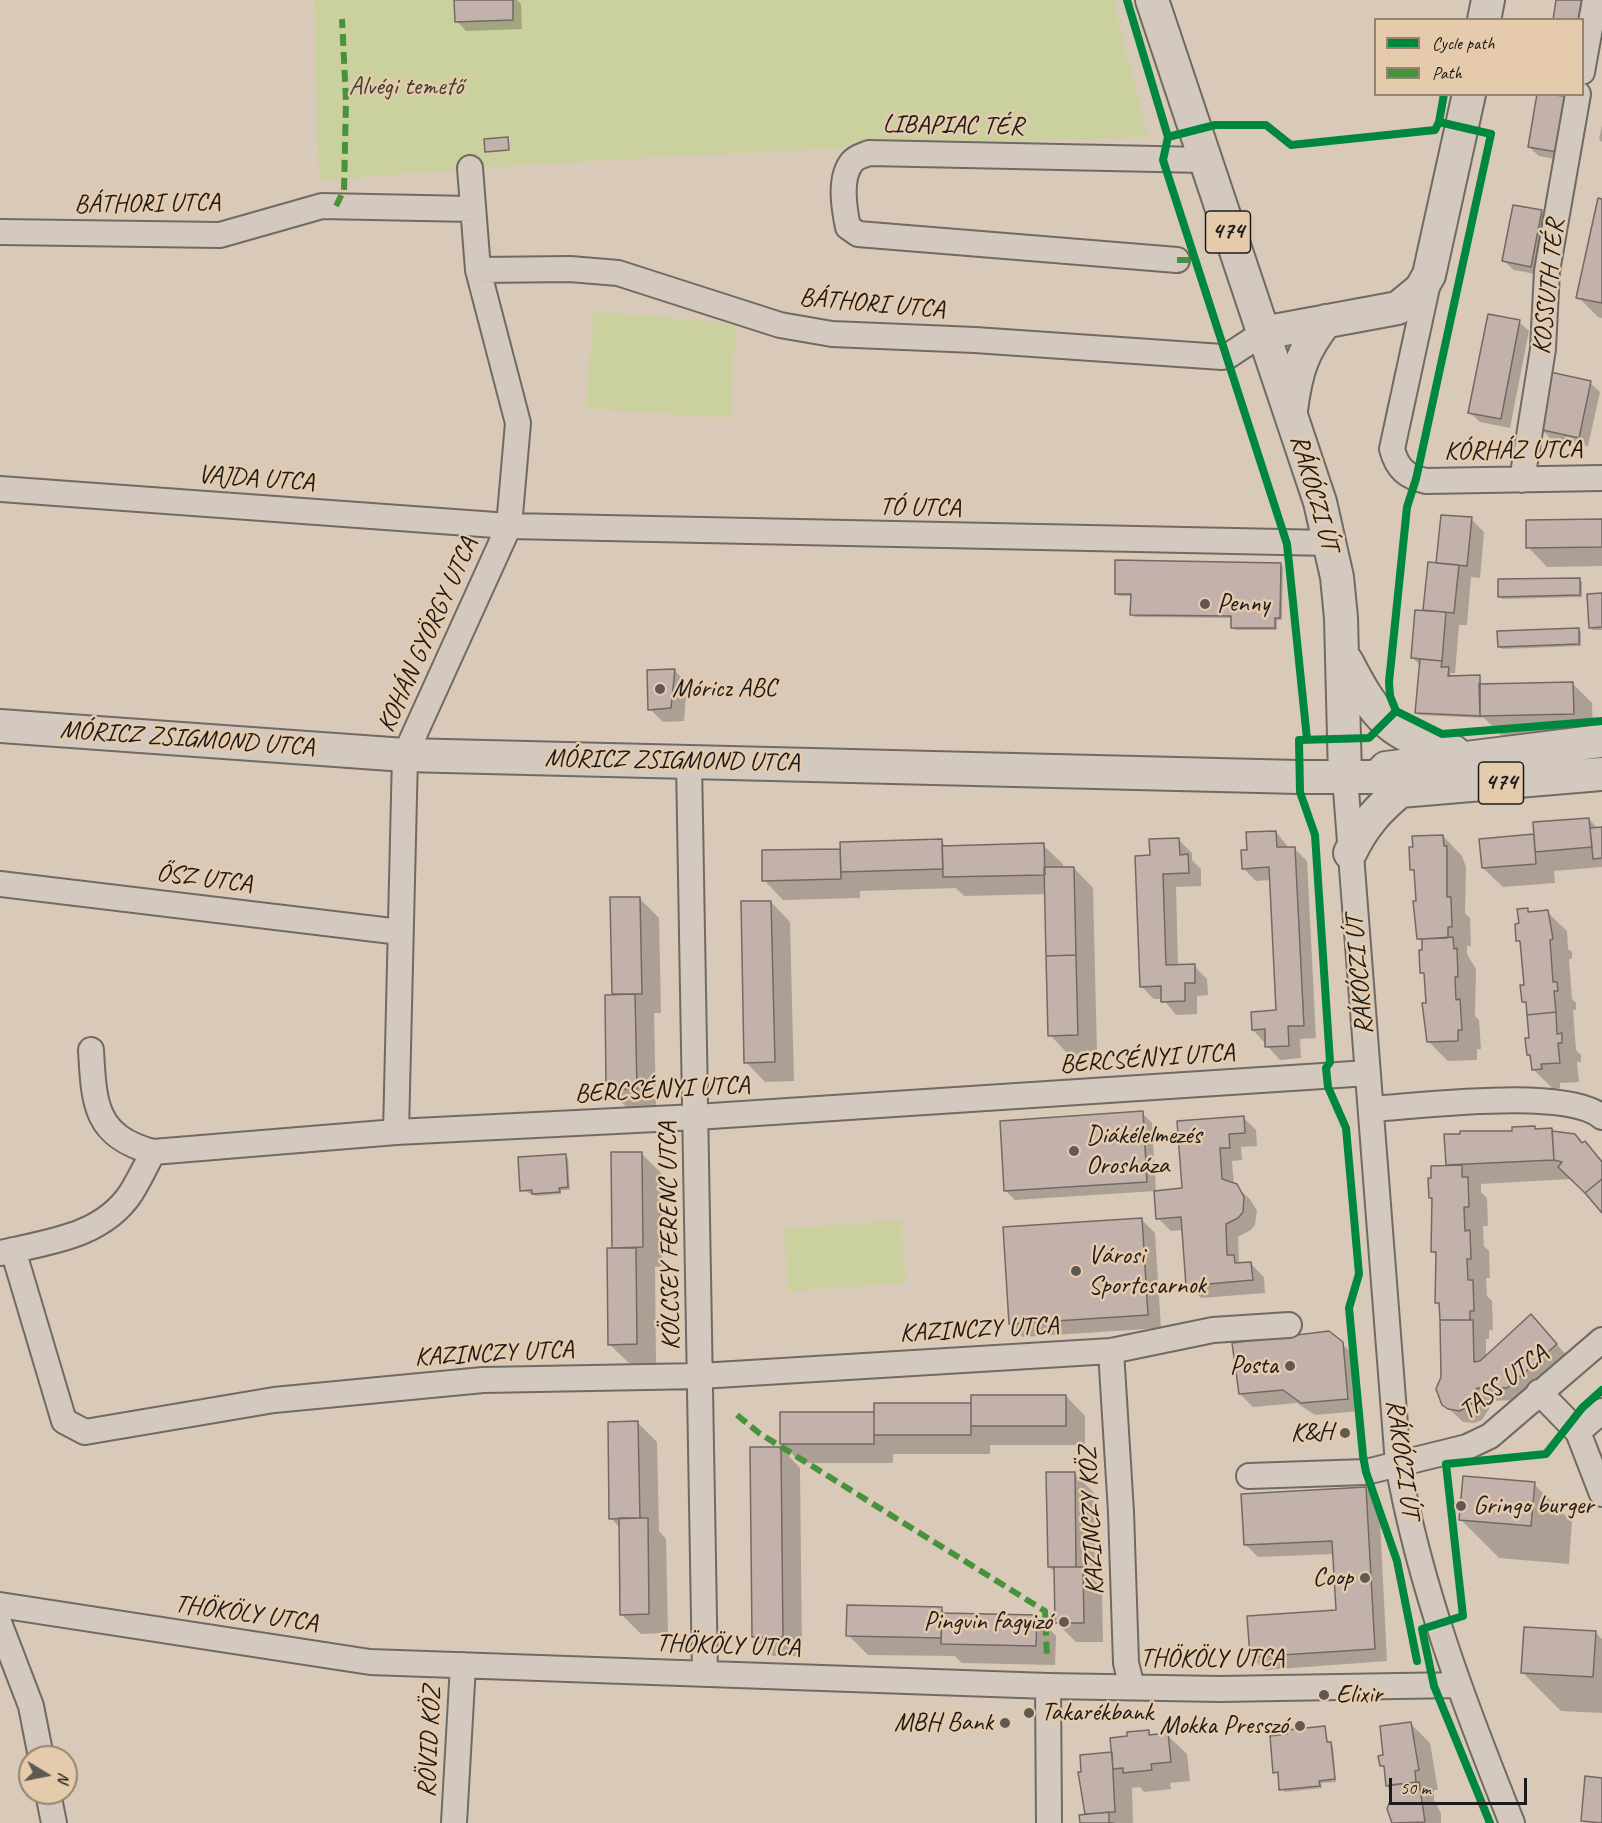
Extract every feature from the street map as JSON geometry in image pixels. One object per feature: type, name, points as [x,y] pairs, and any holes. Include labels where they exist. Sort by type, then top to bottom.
[{"type":"main road","name":"RÁKÓCZI ÚT","points":[[1152,0],[1320,502],[1337,577],[1343,653],[1345,777]]},
{"type":"main road","points":[[1484,18],[1488,0]]},
{"type":"main road","points":[[1263,333],[1398,308],[1421,289],[1429,275],[1469,96]]},
{"type":"main road","points":[[1290,414],[1296,373],[1305,352],[1326,321]]},
{"type":"main road","name":"474","points":[[1343,653],[1367,701],[1386,723],[1415,742],[1468,756]]},
{"type":"main road","name":"MÓRICZ ZSIGMOND UTCA","points":[[0,726],[405,755],[1345,777]]},
{"type":"main road","name":"474","points":[[1388,784],[1386,768],[1602,741]]},
{"type":"main road","name":"474","points":[[1345,777],[1388,784],[1602,774]]},
{"type":"main road","points":[[1350,853],[1362,828],[1377,810],[1388,784]]},
{"type":"street","points":[[1584,61],[1595,0]]},
{"type":"street","name":"KOSSUTH TÉR","points":[[1522,480],[1543,350],[1546,271],[1578,96]]},
{"type":"street","name":"LIBAPIAC TÉR","points":[[1177,260],[858,234],[848,227],[843,206],[846,172],[853,160],[869,153],[1204,160]]},
{"type":"street","name":"KOHÁN GYÖRGY UTCA","points":[[396,1132],[405,755],[508,526],[518,423],[478,270],[470,168]]},
{"type":"street","name":"BÁTHORI UTCA","points":[[0,232],[220,235],[322,206],[472,209]]},
{"type":"street","name":"BÁTHORI UTCA","points":[[478,270],[570,269],[618,273],[780,325],[858,337],[975,340],[1222,357],[1228,356],[1263,333]]},
{"type":"street","points":[[1407,375],[1429,275]]},
{"type":"street","points":[[1398,308],[1407,375]]},
{"type":"street","name":"KÓRHÁZ UTCA","points":[[1407,375],[1392,449],[1396,463],[1404,472],[1426,481],[1602,478]]},
{"type":"street","name":"VAJDA UTCA","points":[[0,489],[508,526]]},
{"type":"street","name":"TÓ UTCA","points":[[508,526],[1330,543]]},
{"type":"street","name":"KÖLCSEY FERENC UTCA","points":[[689,762],[705,1674]]},
{"type":"street","name":"RÁKÓCZI ÚT","points":[[1345,777],[1398,1464],[1420,1568],[1458,1685],[1512,1823]]},
{"type":"street","name":"ŐSZ UTCA","points":[[0,884],[400,932]]},
{"type":"street","points":[[7,1251],[80,1234],[106,1220],[130,1194],[153,1152],[128,1145],[105,1126],[93,1089],[91,1050]]},
{"type":"street","name":"BERCSÉNYI UTCA","points":[[153,1152],[396,1132],[696,1117],[1368,1073]]},
{"type":"street","points":[[1371,1109],[1538,1099],[1573,1103],[1602,1117]]},
{"type":"street","name":"KAZINCZY UTCA","points":[[7,1251],[64,1421],[85,1432],[274,1400],[460,1382],[700,1376],[1111,1351],[1213,1330],[1289,1325]]},
{"type":"street","name":"TASS UTCA","points":[[1249,1476],[1366,1472],[1467,1447],[1490,1436],[1602,1340]]},
{"type":"street","name":"KAZINCZY KÖZ","points":[[1111,1351],[1121,1512],[1126,1663],[1132,1687]]},
{"type":"street","points":[[1539,1392],[1578,1432],[1602,1494]]},
{"type":"street","points":[[1578,1432],[1602,1411]]},
{"type":"street","name":"THÖKÖLY UTCA","points":[[0,1605],[370,1662],[1048,1686],[1458,1685]]},
{"type":"street","points":[[0,1625],[31,1706],[39,1745]]},
{"type":"street","name":"RÖVID KÖZ","points":[[454,1823],[463,1665]]},
{"type":"street","points":[[1048,1686],[1049,1823]]},
{"type":"street","points":[[50,1805],[54,1823]]},
{"type":"green space","name":"Alvégi temető","points":[[314,0],[1113,0],[1148,137],[733,153],[526,165],[319,181]]},
{"type":"green space","points":[[594,311],[736,324],[730,418],[586,408]]},
{"type":"green space","points":[[901,1220],[906,1283],[788,1291],[784,1229]]},
{"type":"building","points":[[454,0],[513,0],[513,20],[455,22]]},
{"type":"building","points":[[1556,0],[1586,0],[1582,18],[1553,18]]},
{"type":"building","points":[[1537,96],[1567,96],[1557,152],[1528,147]]},
{"type":"building","points":[[508,137],[509,150],[485,152],[484,139]]},
{"type":"building","points":[[1598,198],[1602,199],[1602,303],[1576,298]]},
{"type":"building","points":[[1513,205],[1542,210],[1531,267],[1502,261]]},
{"type":"building","points":[[1488,314],[1520,320],[1501,419],[1468,413]]},
{"type":"building","points":[[1550,372],[1591,381],[1579,438],[1538,429]]},
{"type":"building","points":[[1441,515],[1472,517],[1467,566],[1436,563]]},
{"type":"building","points":[[1602,519],[1602,547],[1526,548],[1526,520]]},
{"type":"building","name":"Penny","points":[[1115,560],[1281,563],[1280,618],[1275,618],[1275,628],[1231,628],[1231,616],[1130,615],[1131,594],[1115,594]]},
{"type":"building","points":[[1428,562],[1459,565],[1454,613],[1423,610]]},
{"type":"building","points":[[1580,578],[1580,595],[1498,597],[1498,579]]},
{"type":"building","points":[[1602,593],[1602,627],[1589,628],[1587,594]]},
{"type":"building","points":[[1415,610],[1446,612],[1442,661],[1411,658]]},
{"type":"building","points":[[1579,628],[1579,644],[1498,647],[1497,631]]},
{"type":"building","points":[[1420,659],[1442,661],[1441,667],[1449,667],[1448,676],[1480,675],[1480,716],[1415,713]]},
{"type":"building","name":"Móricz ABC","points":[[675,669],[671,708],[648,710],[647,670]]},
{"type":"building","points":[[1573,682],[1574,714],[1480,716],[1479,684]]},
{"type":"building","points":[[1589,818],[1592,847],[1535,852],[1533,822]]},
{"type":"building","points":[[1602,827],[1602,858],[1593,859],[1590,828]]},
{"type":"building","points":[[1276,831],[1277,847],[1295,847],[1304,1026],[1288,1026],[1289,1046],[1265,1047],[1265,1029],[1252,1030],[1251,1012],[1276,1010],[1269,867],[1242,869],[1241,850],[1247,850],[1246,832]]},
{"type":"building","points":[[1534,834],[1536,864],[1482,868],[1479,839]]},
{"type":"building","points":[[1443,835],[1444,846],[1447,846],[1447,897],[1451,897],[1452,927],[1448,927],[1448,938],[1417,939],[1413,901],[1416,901],[1414,870],[1410,870],[1409,847],[1413,847],[1412,836]]},
{"type":"building","points":[[1179,838],[1180,855],[1188,854],[1189,873],[1163,874],[1166,965],[1195,964],[1195,983],[1185,983],[1185,1001],[1161,1002],[1161,986],[1140,987],[1135,856],[1150,855],[1149,839]]},
{"type":"building","points":[[942,839],[943,869],[841,872],[840,842]]},
{"type":"building","points":[[1044,843],[1045,875],[943,877],[942,846]]},
{"type":"building","points":[[840,849],[841,879],[762,881],[762,850]]},
{"type":"building","points":[[1044,867],[1074,867],[1076,955],[1046,956]]},
{"type":"building","points":[[610,897],[640,897],[642,994],[612,994]]},
{"type":"building","points":[[741,901],[771,901],[775,1062],[744,1063]]},
{"type":"building","points":[[1528,908],[1528,912],[1548,910],[1553,939],[1550,940],[1553,982],[1557,982],[1558,991],[1554,991],[1556,1012],[1527,1015],[1526,1002],[1522,1002],[1520,985],[1524,985],[1520,941],[1516,941],[1515,924],[1519,923],[1517,909]]},
{"type":"building","points":[[1453,937],[1454,949],[1457,948],[1456,1000],[1460,999],[1462,1030],[1458,1030],[1458,1041],[1427,1042],[1422,1003],[1426,1003],[1424,973],[1420,973],[1419,950],[1422,950],[1422,939]]},
{"type":"building","points":[[1076,955],[1078,1035],[1048,1036],[1046,956]]},
{"type":"building","points":[[635,994],[637,1089],[606,1089],[605,995]]},
{"type":"building","points":[[1556,1012],[1557,1034],[1562,1033],[1562,1043],[1558,1043],[1560,1063],[1541,1064],[1542,1069],[1532,1070],[1525,1038],[1529,1038],[1527,1015]]},
{"type":"building","name":"Diákélelmezés Orosháza","points":[[1143,1111],[1147,1182],[1004,1191],[1000,1121]]},
{"type":"building","points":[[1244,1116],[1245,1133],[1229,1134],[1230,1148],[1220,1148],[1222,1179],[1237,1184],[1244,1197],[1243,1212],[1238,1218],[1226,1224],[1227,1255],[1234,1255],[1235,1263],[1251,1262],[1253,1280],[1186,1286],[1181,1217],[1156,1219],[1154,1191],[1182,1188],[1177,1121]]},
{"type":"building","points":[[1535,1126],[1535,1129],[1552,1128],[1554,1160],[1446,1165],[1444,1134],[1460,1134],[1460,1131],[1512,1131],[1512,1127]]},
{"type":"building","points":[[1552,1131],[1575,1134],[1582,1143],[1585,1141],[1602,1162],[1602,1179],[1585,1193],[1558,1167],[1562,1162],[1554,1160]]},
{"type":"building","points":[[611,1152],[642,1152],[643,1247],[612,1248]]},
{"type":"building","points":[[566,1154],[568,1187],[559,1188],[560,1192],[532,1194],[532,1190],[520,1191],[518,1157]]},
{"type":"building","points":[[1462,1165],[1462,1177],[1468,1177],[1469,1207],[1464,1207],[1465,1231],[1470,1230],[1471,1259],[1467,1259],[1468,1280],[1473,1280],[1474,1311],[1470,1311],[1470,1320],[1440,1320],[1439,1303],[1435,1303],[1436,1252],[1431,1252],[1432,1198],[1429,1198],[1428,1178],[1431,1178],[1431,1166]]},
{"type":"building","points":[[1602,1179],[1602,1213],[1585,1193]]},
{"type":"building","name":"Városi Sportcsarnok","points":[[1142,1218],[1148,1315],[1009,1324],[1003,1227]]},
{"type":"building","points":[[607,1248],[636,1248],[637,1344],[608,1345]]},
{"type":"building","points":[[1531,1314],[1557,1344],[1507,1388],[1477,1388],[1474,1402],[1460,1411],[1448,1409],[1442,1405],[1436,1389],[1441,1377],[1440,1320],[1473,1320],[1474,1362],[1480,1361]]},
{"type":"building","name":"Posta","points":[[1329,1331],[1343,1342],[1348,1399],[1301,1403],[1283,1390],[1239,1394],[1232,1343]]},
{"type":"building","points":[[971,1395],[1066,1395],[1066,1426],[971,1426]]},
{"type":"building","points":[[874,1403],[971,1403],[971,1435],[874,1435]]},
{"type":"building","points":[[780,1412],[874,1412],[874,1444],[780,1444]]},
{"type":"building","points":[[638,1421],[640,1518],[609,1519],[608,1422]]},
{"type":"building","points":[[750,1447],[781,1447],[783,1637],[752,1637]]},
{"type":"building","points":[[1046,1472],[1075,1472],[1076,1567],[1048,1567]]},
{"type":"building","points":[[1463,1476],[1535,1482],[1531,1526],[1459,1520]]},
{"type":"building","points":[[1366,1487],[1375,1649],[1250,1657],[1247,1616],[1336,1610],[1332,1541],[1244,1545],[1241,1494]]},
{"type":"building","points":[[619,1518],[648,1518],[649,1614],[620,1615]]},
{"type":"building","points":[[1054,1567],[1083,1567],[1084,1623],[1055,1623]]},
{"type":"building","points":[[847,1605],[942,1607],[941,1638],[846,1636]]},
{"type":"building","points":[[942,1613],[1037,1615],[1036,1646],[941,1644]]},
{"type":"building","points":[[1524,1627],[1596,1631],[1593,1677],[1521,1673]]},
{"type":"building","points":[[1411,1722],[1419,1770],[1415,1771],[1416,1782],[1386,1786],[1384,1766],[1380,1766],[1378,1756],[1383,1755],[1380,1726]]},
{"type":"building","points":[[1325,1726],[1327,1742],[1331,1742],[1335,1779],[1319,1781],[1320,1786],[1279,1790],[1278,1772],[1273,1773],[1270,1736],[1287,1734],[1287,1730]]},
{"type":"building","points":[[1149,1730],[1149,1735],[1168,1733],[1171,1762],[1151,1764],[1152,1770],[1123,1773],[1123,1768],[1113,1769],[1110,1738],[1127,1736],[1127,1732]]},
{"type":"building","points":[[1112,1752],[1115,1812],[1085,1814],[1078,1772],[1081,1772],[1080,1755]]},
{"type":"building","points":[[1585,1776],[1602,1778],[1602,1823],[1581,1821]]},
{"type":"building","points":[[1419,1782],[1425,1822],[1392,1823],[1387,1809],[1391,1798],[1389,1785]]},
{"type":"building","points":[[1109,1812],[1109,1823],[1080,1823],[1079,1815]]},
{"type":"marked path","points":[[336,206],[344,190],[346,101],[342,19]]},
{"type":"marked path","points":[[1177,260],[1193,260]]},
{"type":"marked path","points":[[737,1415],[759,1433],[1045,1611],[1047,1659]]},
{"type":"cycle path","points":[[1127,0],[1168,137],[1163,160],[1287,544],[1307,739]]},
{"type":"cycle path","points":[[1444,96],[1439,122],[1491,134],[1416,479],[1407,507],[1389,682],[1390,696],[1396,711],[1442,734],[1602,721]]},
{"type":"cycle path","points":[[1168,137],[1215,125],[1266,125],[1291,145],[1435,130],[1439,122]]},
{"type":"cycle path","points":[[1396,711],[1369,738],[1299,740],[1300,792],[1315,835],[1330,1062],[1326,1068],[1328,1087],[1346,1128],[1359,1274],[1349,1308],[1363,1456],[1366,1472],[1397,1561],[1417,1661]]},
{"type":"cycle path","points":[[1490,1823],[1434,1686],[1422,1629],[1463,1616],[1446,1464],[1546,1454],[1582,1408],[1602,1390]]},
{"type":"place","name":"Penny","points":[[1205,604]]},
{"type":"place","name":"Móricz ABC","points":[[660,689]]},
{"type":"place","name":"Diákélelmezés Orosháza","points":[[1074,1151]]},
{"type":"place","name":"Városi Sportcsarnok","points":[[1076,1271]]},
{"type":"place","name":"Posta","points":[[1290,1366]]},
{"type":"place","name":"K&H","points":[[1345,1433]]},
{"type":"place","name":"Gringo burger","points":[[1461,1506]]},
{"type":"place","name":"Coop","points":[[1365,1578]]},
{"type":"place","name":"Pingvin fagyizó","points":[[1064,1622]]},
{"type":"place","name":"Elixir","points":[[1324,1695]]},
{"type":"place","name":"Takarékbank","points":[[1029,1713]]},
{"type":"place","name":"MBH Bank","points":[[1005,1723]]},
{"type":"place","name":"Mokka Presszó","points":[[1300,1726]]}]
